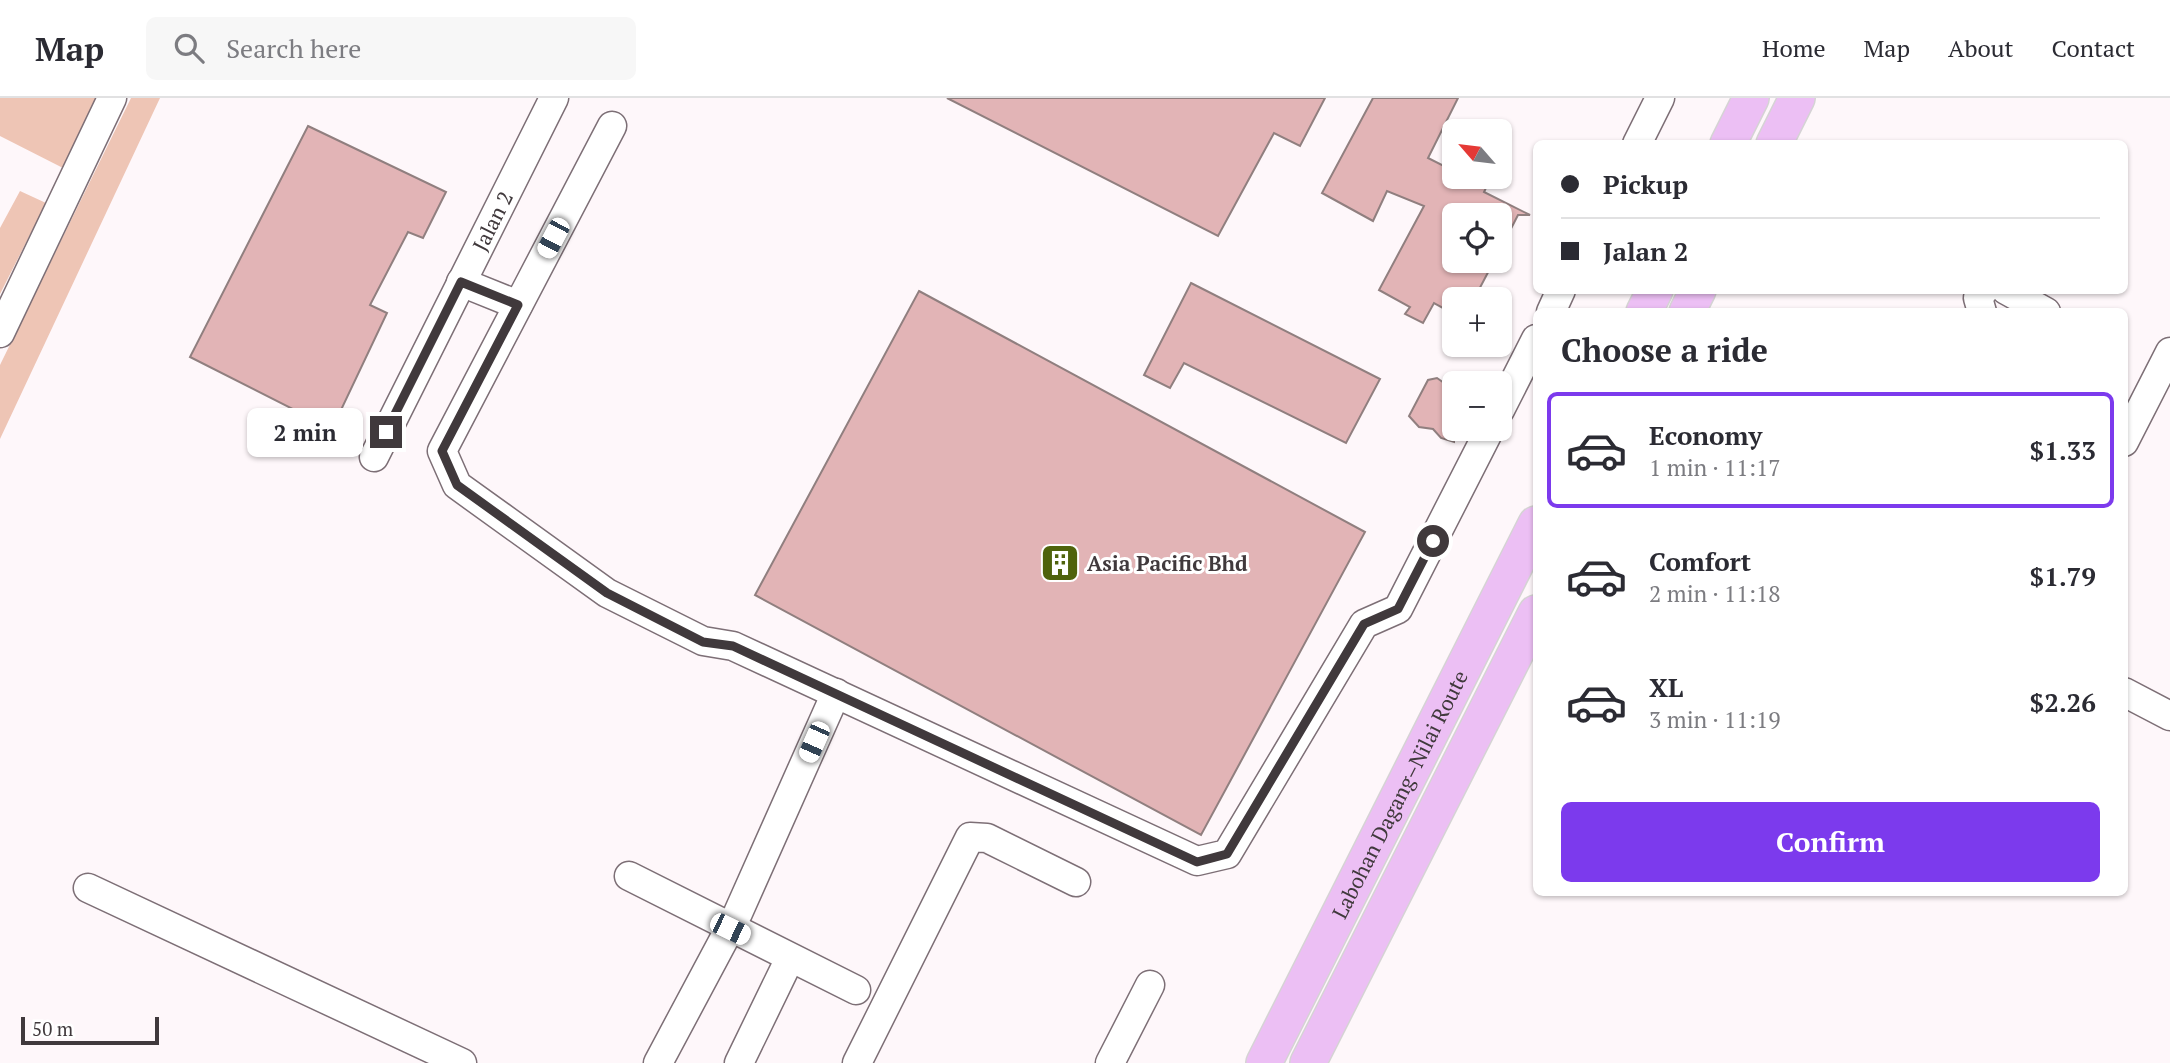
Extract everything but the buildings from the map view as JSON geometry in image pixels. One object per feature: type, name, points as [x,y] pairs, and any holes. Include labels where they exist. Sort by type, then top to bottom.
[{"type":"main road","points":[[1730,140],[1751,98]]},
{"type":"main road","points":[[1776,140],[1797,98]]},
{"type":"main road","name":"Labohan Dagang–Nilai Route","points":[[1264,1063],[1533,530]]},
{"type":"main road","name":"Labohan Dagang–Nilai Route","points":[[1308,1063],[1533,619]]},
{"type":"street","points":[[0,333],[112,98]]},
{"type":"street","name":"Jalan 2","points":[[374,457],[554,98]]},
{"type":"street","points":[[1639,140],[1660,98]]},
{"type":"street","points":[[612,126],[442,451],[457,485],[607,593],[703,642],[733,646],[1197,862],[1227,854],[1364,624],[1398,609],[1484,441]]},
{"type":"street","points":[[461,282],[518,305]]},
{"type":"street","points":[[2013,294],[2039,308]]},
{"type":"street","points":[[1512,386],[1533,345]]},
{"type":"street","points":[[2128,434],[2170,352]]},
{"type":"street","points":[[658,1063],[730,929],[836,693]]},
{"type":"street","points":[[2128,694],[2170,716]]},
{"type":"street","points":[[858,1063],[970,837],[987,838],[1076,882]]},
{"type":"street","points":[[629,876],[856,990]]},
{"type":"street","points":[[88,888],[462,1063]]},
{"type":"street","points":[[739,1063],[790,958]]},
{"type":"street","points":[[1110,1063],[1150,985]]},
{"type":"shaded area","points":[[0,98],[98,98],[63,168],[0,136]]},
{"type":"shaded area","points":[[131,98],[160,98],[0,439],[0,365]]},
{"type":"shaded area","points":[[20,191],[46,203],[0,294],[0,228]]},
{"type":"place","name":"Asia Pacific Bhd","points":[[1060,563]]},
{"type":"route","points":[[386,432],[461,282],[518,305],[442,451],[457,485],[607,593],[703,642],[733,646],[1197,862],[1227,854],[1364,624],[1398,609],[1433,541]]}]
